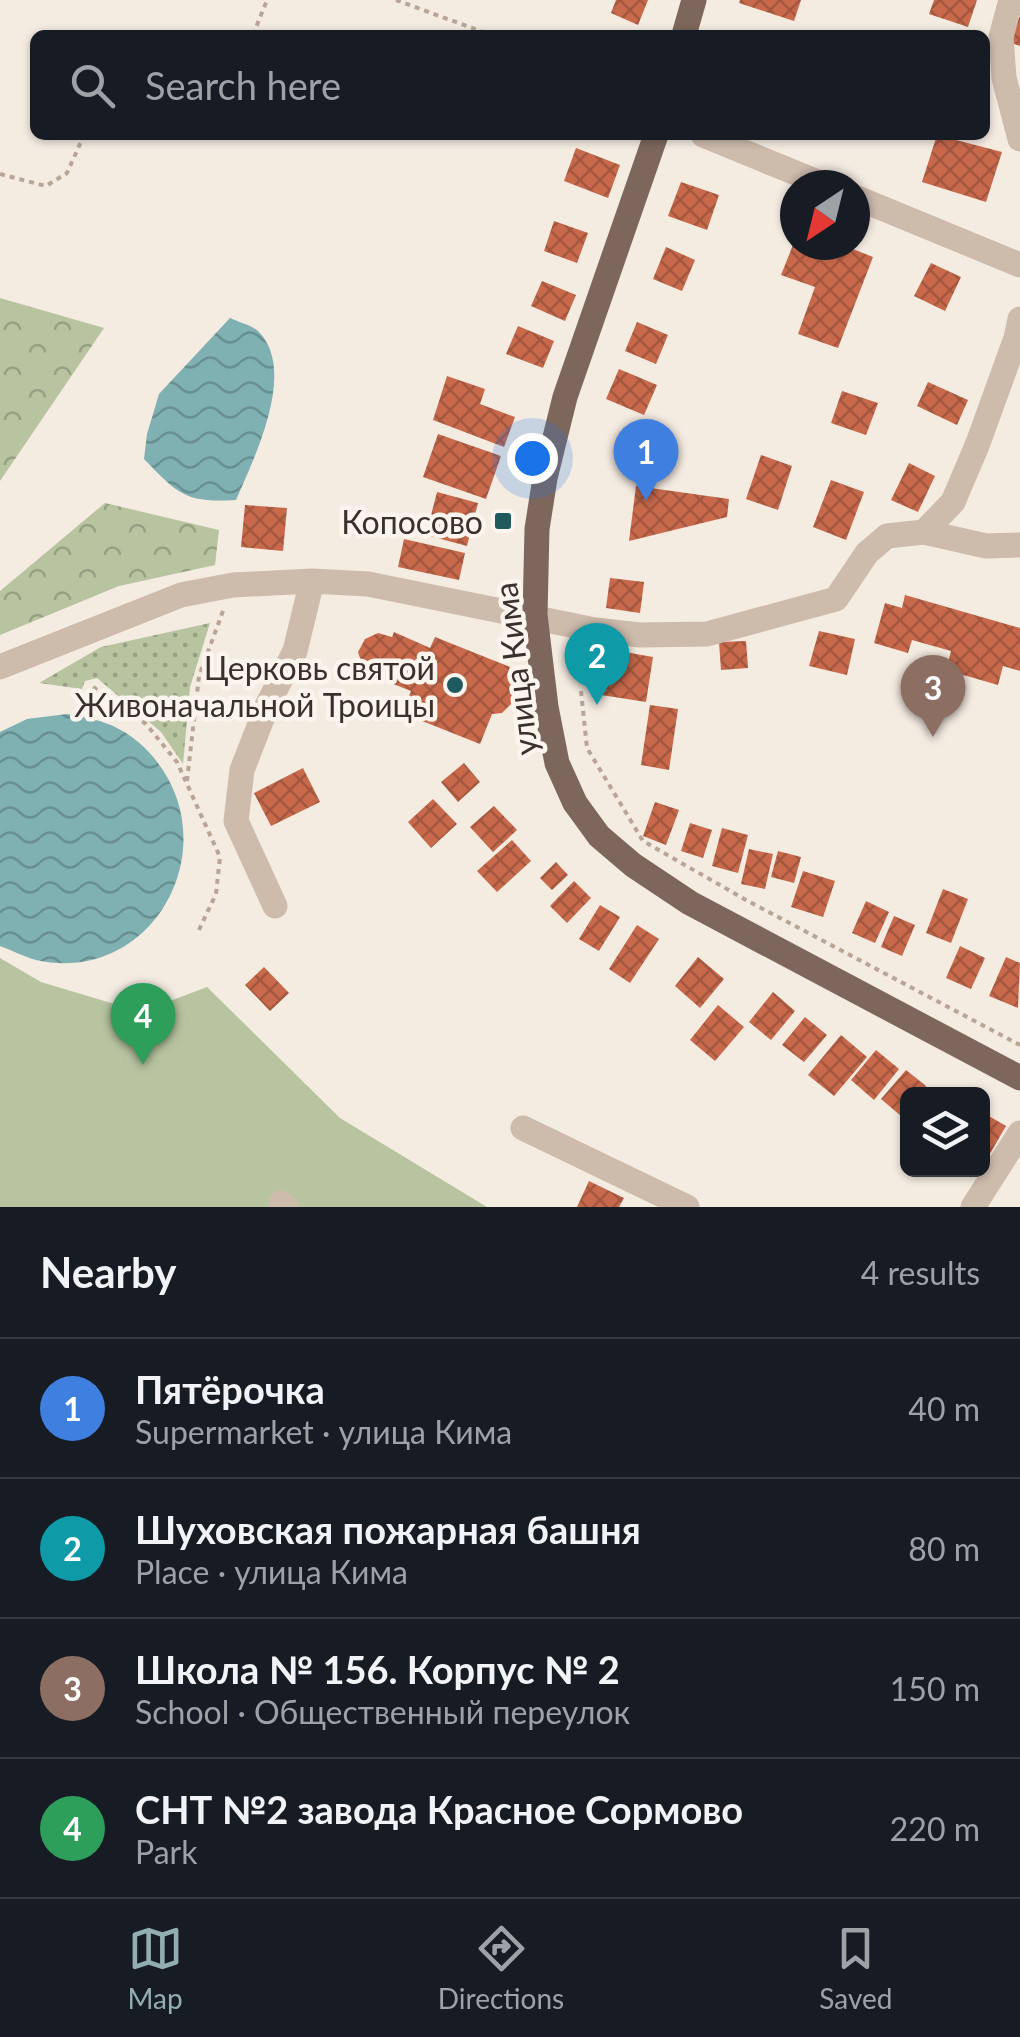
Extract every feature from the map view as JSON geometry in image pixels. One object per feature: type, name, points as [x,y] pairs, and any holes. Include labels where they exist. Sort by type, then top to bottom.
[{"type":"main road","points":[[685,30],[694,0]]},
{"type":"main road","name":"улица Кима","points":[[654,140],[566,397],[537,529],[534,615],[557,763],[574,803],[599,836],[632,866],[690,902],[1020,1078]]},
{"type":"street","points":[[1011,0],[1001,38],[1004,78],[1020,139]]},
{"type":"street","points":[[715,140],[788,170]]},
{"type":"street","points":[[870,204],[1020,265]]},
{"type":"street","points":[[924,532],[953,502],[1004,373],[1020,319]]},
{"type":"street","points":[[0,667],[180,595],[233,585],[368,584],[595,630],[640,635],[707,634],[836,599],[866,553],[887,536],[924,532],[986,546],[1020,545]]},
{"type":"street","points":[[275,906],[236,821],[242,770],[267,706],[295,651],[312,582]]},
{"type":"street","points":[[522,1128],[686,1207]]},
{"type":"street","points":[[974,1207],[1020,1133]]},
{"type":"path","points":[[255,30],[266,0]]},
{"type":"path","points":[[396,0],[477,30]]},
{"type":"path","points":[[0,174],[46,186],[67,173],[82,140]]},
{"type":"path","points":[[187,781],[199,676],[233,585]]},
{"type":"path","points":[[93,686],[146,724],[178,762],[220,857],[216,894],[198,932]]},
{"type":"path","points":[[581,691],[587,748],[644,841],[1020,1045]]},
{"type":"green space","points":[[0,298],[104,328],[0,481]]},
{"type":"green space","points":[[105,503],[219,530],[215,565],[119,586],[0,635],[0,591]]},
{"type":"green space","points":[[210,623],[190,687],[183,764],[161,732],[97,678],[85,681],[82,689],[39,683],[101,647]]},
{"type":"green space","points":[[0,958],[41,982],[141,1012],[207,987],[340,1118],[487,1207],[0,1207]]},
{"type":"water","points":[[230,318],[258,331],[269,348],[274,368],[269,414],[236,500],[193,498],[166,481],[144,459],[147,434],[159,394]]},
{"type":"water","points":[[67,714],[112,726],[144,747],[175,793],[183,831],[180,868],[167,902],[144,931],[114,952],[78,962],[36,960],[0,946],[0,732],[27,719]]},
{"type":"building","points":[[616,0],[648,0],[638,25],[611,13]]},
{"type":"building","points":[[801,0],[794,21],[739,3]]},
{"type":"building","points":[[934,0],[977,0],[968,27],[929,14]]},
{"type":"building","points":[[1020,17],[1020,46],[1011,43]]},
{"type":"building","points":[[935,140],[956,140],[1002,152],[986,202],[922,182]]},
{"type":"building","points":[[576,148],[620,165],[608,198],[564,181]]},
{"type":"building","points":[[681,182],[719,195],[707,230],[668,216]]},
{"type":"building","points":[[554,221],[588,233],[577,263],[544,251]]},
{"type":"building","points":[[666,247],[695,260],[682,291],[653,279]]},
{"type":"building","points":[[873,257],[838,348],[798,334],[815,287],[781,275],[787,260]]},
{"type":"building","points":[[931,263],[961,277],[945,311],[914,296]]},
{"type":"building","points":[[542,281],[576,295],[565,321],[531,306]]},
{"type":"building","points":[[637,322],[668,335],[656,364],[625,351]]},
{"type":"building","points":[[518,326],[554,341],[543,368],[506,354]]},
{"type":"building","points":[[619,369],[657,385],[644,415],[606,399]]},
{"type":"building","points":[[447,376],[485,389],[480,404],[515,417],[504,447],[433,420]]},
{"type":"building","points":[[928,382],[968,400],[957,425],[917,406]]},
{"type":"building","points":[[842,391],[878,403],[866,435],[831,423]]},
{"type":"building","points":[[438,434],[501,456],[486,499],[423,477]]},
{"type":"building","points":[[761,455],[792,466],[778,510],[746,499]]},
{"type":"building","points":[[909,463],[935,476],[918,512],[891,500]]},
{"type":"building","points":[[831,480],[864,492],[846,540],[813,527]]},
{"type":"building","points":[[636,486],[729,499],[727,517],[629,541]]},
{"type":"building","points":[[437,492],[478,503],[467,546],[426,535]]},
{"type":"building","points":[[245,505],[287,508],[283,551],[241,547]]},
{"type":"building","points":[[404,539],[465,553],[459,580],[398,567]]},
{"type":"building","points":[[610,578],[644,582],[640,613],[606,608]]},
{"type":"building","points":[[905,595],[1020,628],[1020,671],[1003,666],[998,685],[946,670],[951,651],[912,640],[908,653],[874,643],[885,603],[902,608]]},
{"type":"building","points":[[819,631],[855,639],[847,675],[809,666]]},
{"type":"building","name":"Церковь святой Живоначальной Троицы","points":[[394,632],[430,648],[435,637],[510,667],[507,675],[513,680],[516,699],[502,713],[492,714],[480,744],[402,713],[411,691],[373,676],[374,672],[363,667],[358,652],[365,639],[378,633],[392,637]]},
{"type":"building","points":[[746,641],[748,668],[721,670],[719,642]]},
{"type":"building","points":[[602,648],[653,657],[646,702],[595,694]]},
{"type":"building","points":[[650,705],[678,709],[669,770],[641,765]]},
{"type":"building","points":[[464,763],[480,782],[458,802],[441,782]]},
{"type":"building","points":[[303,768],[320,802],[271,826],[254,793]]},
{"type":"building","points":[[433,799],[457,824],[431,848],[408,822]]},
{"type":"building","points":[[655,802],[679,810],[666,845],[643,836]]},
{"type":"building","points":[[494,806],[517,830],[493,852],[470,827]]},
{"type":"building","points":[[690,823],[712,830],[703,858],[681,851]]},
{"type":"building","points":[[722,828],[748,835],[738,873],[712,866]]},
{"type":"building","points":[[512,840],[531,861],[497,892],[477,871]]},
{"type":"building","points":[[749,849],[773,854],[765,889],[741,884]]},
{"type":"building","points":[[778,851],[801,857],[794,883],[771,877]]},
{"type":"building","points":[[556,862],[568,875],[552,890],[540,878]]},
{"type":"building","points":[[803,871],[835,881],[823,917],[791,907]]},
{"type":"building","points":[[574,881],[591,898],[567,923],[550,906]]},
{"type":"building","points":[[943,889],[968,899],[951,943],[926,933]]},
{"type":"building","points":[[866,901],[889,912],[875,943],[852,933]]},
{"type":"building","points":[[600,905],[620,917],[599,951],[579,939]]},
{"type":"building","points":[[894,916],[915,925],[902,956],[881,947]]},
{"type":"building","points":[[637,925],[659,939],[630,983],[609,969]]},
{"type":"building","points":[[960,946],[985,958],[971,989],[946,978]]},
{"type":"building","points":[[698,957],[724,979],[700,1008],[675,986]]},
{"type":"building","points":[[1006,957],[1020,963],[1018,1008],[989,996]]},
{"type":"building","points":[[264,967],[289,993],[270,1011],[245,985]]},
{"type":"building","points":[[773,992],[795,1011],[771,1040],[749,1022]]},
{"type":"building","points":[[718,1005],[744,1027],[715,1061],[690,1040]]},
{"type":"building","points":[[805,1017],[827,1035],[804,1062],[782,1045]]},
{"type":"building","points":[[841,1035],[867,1057],[834,1096],[808,1075]]},
{"type":"building","points":[[876,1050],[899,1069],[874,1100],[851,1080]]},
{"type":"building","points":[[906,1070],[926,1086],[900,1087],[900,1115],[881,1099]]},
{"type":"building","points":[[990,1117],[1006,1126],[990,1154]]},
{"type":"building","points":[[589,1181],[624,1198],[619,1207],[577,1207]]},
{"type":"place","name":"Пятёрочка","points":[[646,501]]},
{"type":"place","name":"Копосово","points":[[503,521]]},
{"type":"place","name":"Церковь святой Живоначальной Троицы","points":[[455,685]]},
{"type":"place","name":"Шуховская пожарная башня","points":[[597,705]]},
{"type":"place","name":"Школа № 156. Корпус № 2","points":[[933,737]]},
{"type":"place","name":"СНТ №2 завода Красное Сормово","points":[[143,1065]]}]
